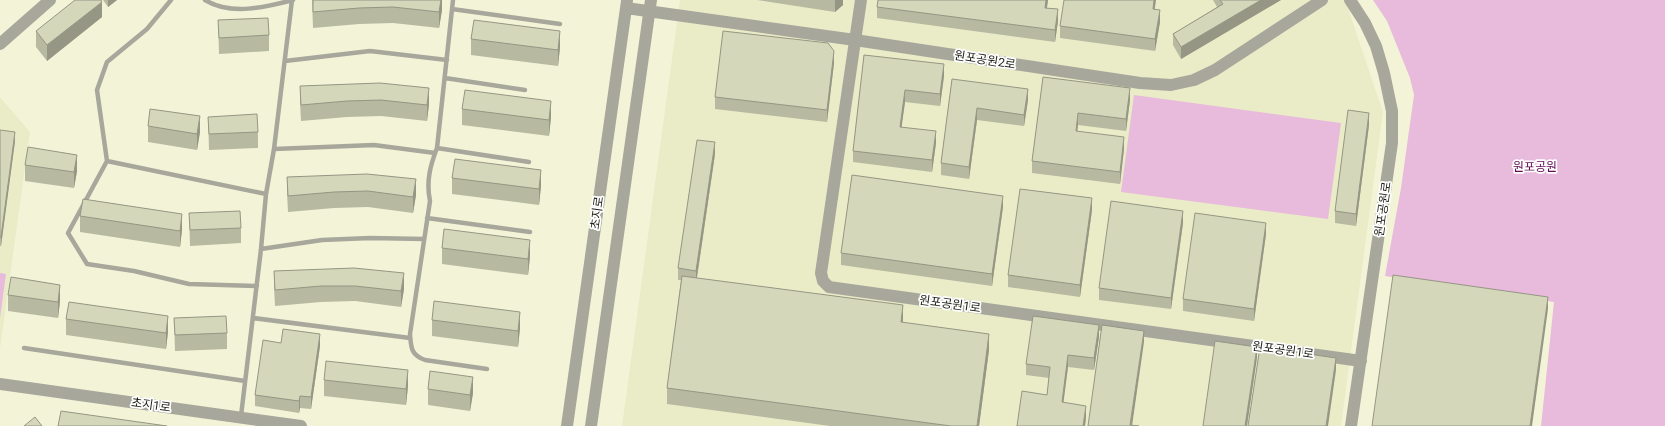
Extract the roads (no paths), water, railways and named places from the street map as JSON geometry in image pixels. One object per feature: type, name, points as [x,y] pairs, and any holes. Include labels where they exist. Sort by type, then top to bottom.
[{"type":"street","points":[[0,44],[50,0]]},
{"type":"street","name":"원포공원1로","points":[[861,0],[821,273],[823,281],[829,287],[1361,361]]},
{"type":"street","name":"원포공원2로","points":[[627,4],[650,6],[855,40],[1140,83],[1171,85],[1194,80],[1215,70],[1322,0]]},
{"type":"street","name":"원포공원로","points":[[1350,0],[1365,23],[1376,46],[1384,72],[1392,111],[1392,143],[1351,426]]},
{"type":"street","name":"초지로","points":[[567,426],[627,4]]},
{"type":"street","name":"초지로","points":[[591,426],[650,6]]},
{"type":"street","name":"초지1로","points":[[0,384],[240,422],[301,426]]},
{"type":"lane","points":[[171,0],[147,29],[107,62],[97,90],[107,161],[68,232],[87,264],[134,271],[189,284],[257,286]]},
{"type":"lane","points":[[205,0],[215,6],[240,10],[293,0],[284,60],[274,149],[266,194],[257,286],[240,422]]},
{"type":"lane","points":[[453,0],[436,148],[428,179],[430,201],[410,338],[412,348],[417,357],[425,360],[486,369]]},
{"type":"lane","points":[[452,9],[560,24]]},
{"type":"lane","points":[[284,60],[370,51],[447,60]]},
{"type":"lane","points":[[444,78],[525,90]]},
{"type":"lane","points":[[274,149],[374,145],[435,153]]},
{"type":"lane","points":[[436,148],[529,162]]},
{"type":"lane","points":[[107,161],[266,194]]},
{"type":"lane","points":[[427,218],[530,232]]},
{"type":"lane","points":[[261,249],[322,240],[370,238],[424,239]]},
{"type":"lane","points":[[253,318],[410,338]]},
{"type":"lane","points":[[24,348],[245,381]]},
{"type":"park label","name":"원포공원","points":[[1535,167]]}]
